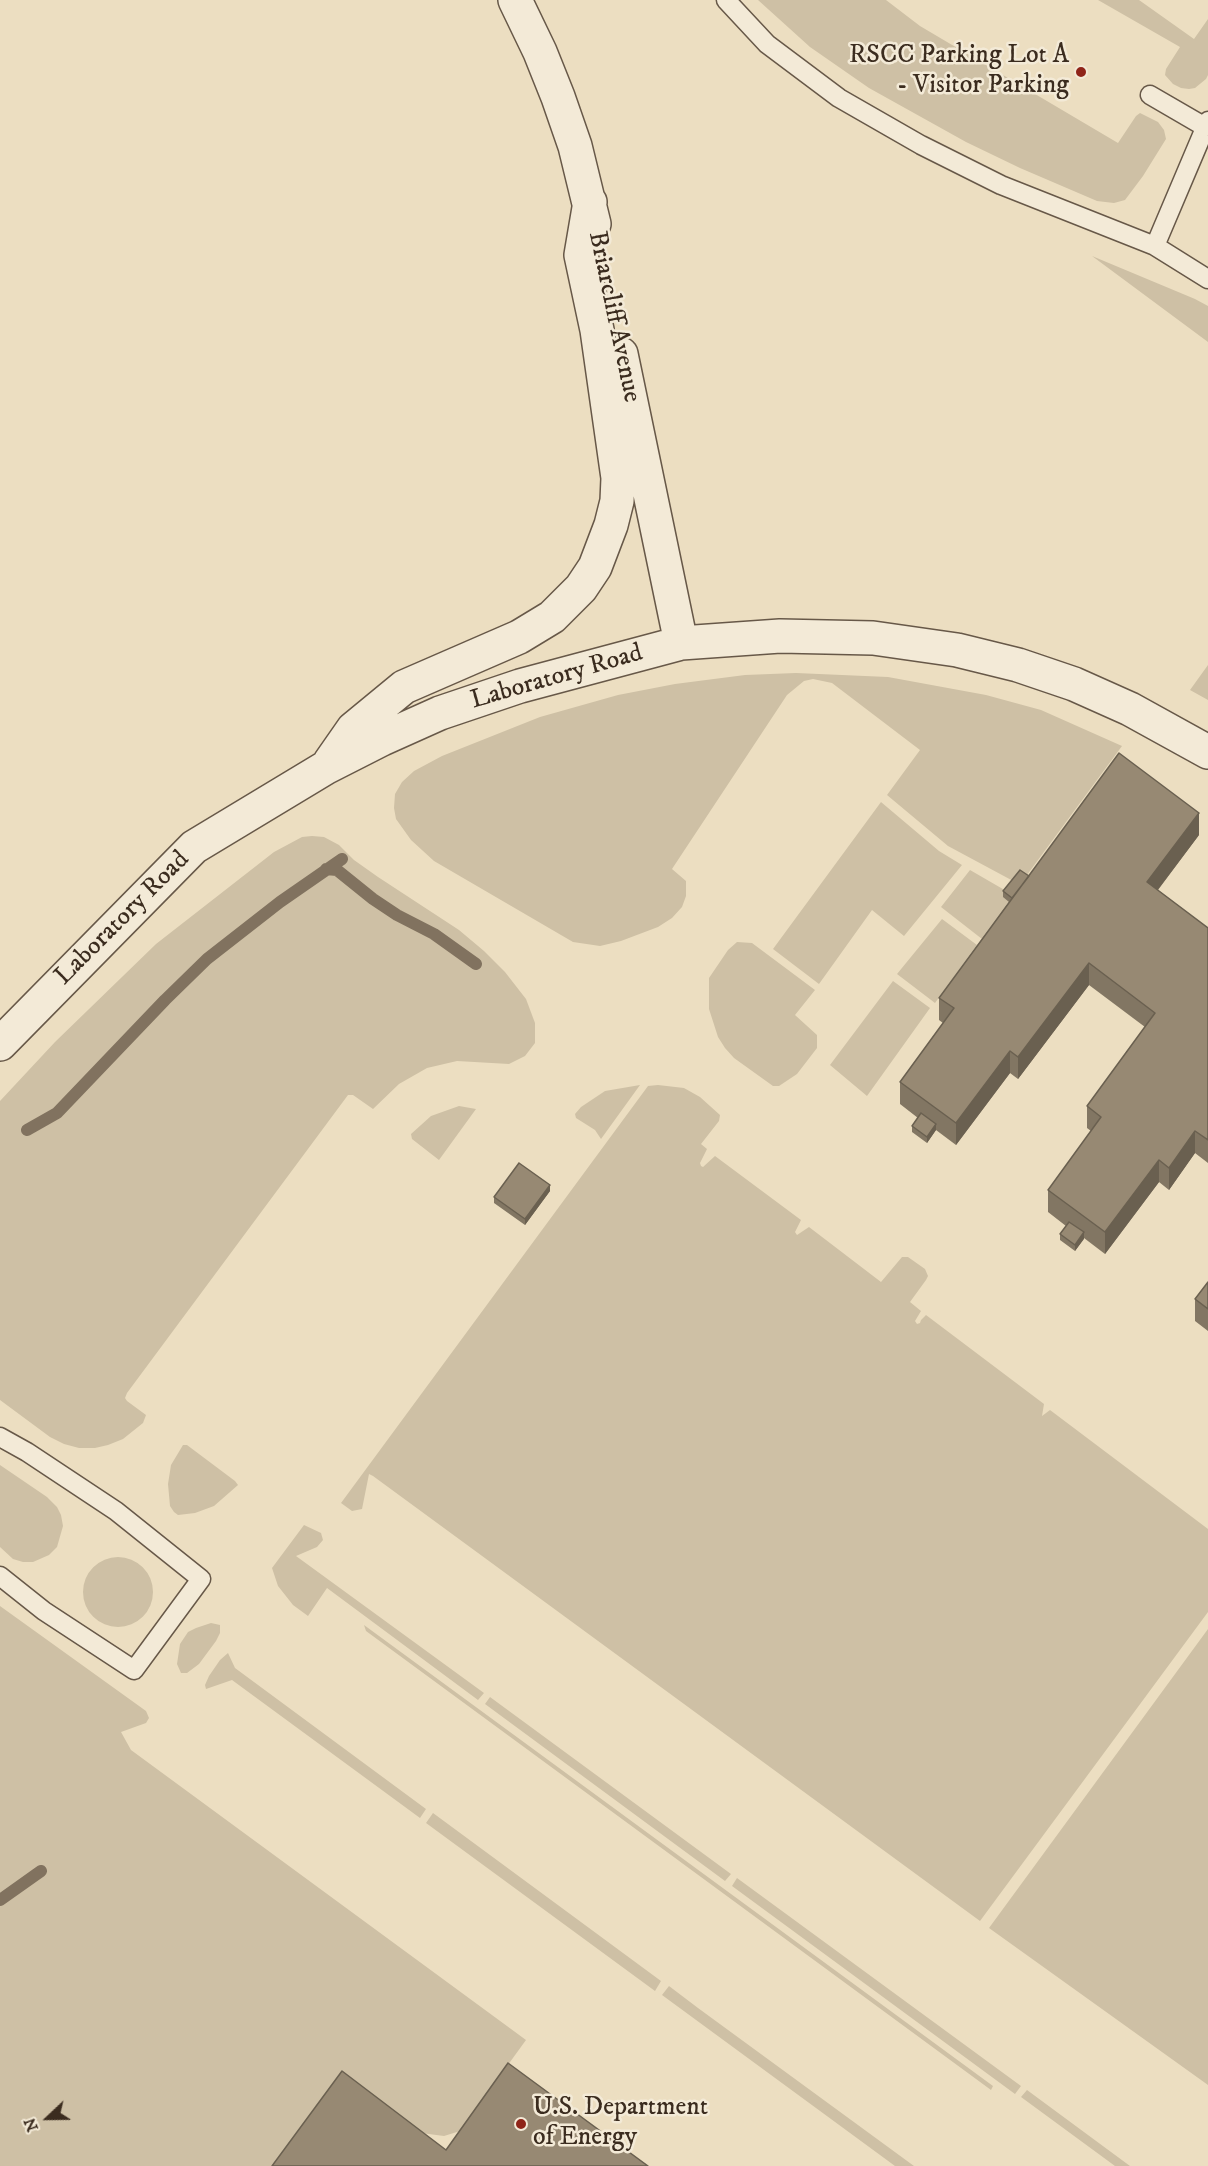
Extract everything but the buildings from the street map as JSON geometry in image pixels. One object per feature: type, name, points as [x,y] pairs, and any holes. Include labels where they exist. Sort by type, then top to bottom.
[{"type":"street","name":"Briarcliff Avenue","points":[[515,0],[558,97],[575,146],[590,202],[681,643]]},
{"type":"street","points":[[325,768],[353,729],[404,687],[519,638],[552,617],[581,588],[596,567],[617,501],[618,478],[597,330],[581,255],[590,202]]},
{"type":"street","name":"Laboratory Road","points":[[0,1044],[194,847],[325,768],[440,713],[520,686],[681,643],[780,636],[873,638],[957,650],[1018,665],[1074,684],[1130,709],[1208,752]]},
{"type":"lane","points":[[726,0],[767,44],[838,98],[921,145],[1001,184],[1155,246],[1208,279]]},
{"type":"lane","points":[[1150,95],[1206,124],[1155,246]]},
{"type":"lane","points":[[0,1437],[116,1511],[201,1579],[134,1670],[44,1611],[0,1576]]},
{"type":"shaded area","points":[[758,0],[886,0],[920,26],[1118,143],[1140,113],[1158,122],[1164,130],[1166,139],[1125,200],[1114,203],[1097,201],[966,142],[869,88],[810,47]]},
{"type":"shaded area","points":[[1098,0],[1139,0],[1194,39],[1208,19],[1208,75],[1206,79],[1195,88],[1189,89],[1173,84],[1165,75],[1166,69],[1180,47]]},
{"type":"shaded area","points":[[1092,256],[1208,306],[1208,342]]},
{"type":"shaded area","points":[[1208,665],[1208,700],[1190,690]]},
{"type":"shaded area","points":[[796,673],[888,677],[986,695],[1041,710],[1122,746],[1024,879],[1015,882],[948,846],[887,795],[920,750],[832,683],[813,679],[804,681],[787,695],[672,869],[686,881],[686,896],[682,907],[672,918],[658,927],[600,946],[573,942],[434,861],[411,840],[396,819],[395,794],[402,782],[414,771],[442,756],[540,717],[618,695],[675,684],[745,675]]},
{"type":"shaded area","points":[[881,802],[939,851],[962,865],[904,936],[872,910],[819,984],[773,949]]},
{"type":"shaded area","points":[[302,837],[324,837],[339,845],[354,860],[459,930],[484,951],[505,972],[526,999],[535,1023],[535,1043],[525,1056],[509,1064],[457,1061],[427,1068],[399,1084],[373,1109],[353,1095],[348,1095],[127,1393],[125,1398],[127,1401],[146,1415],[143,1423],[123,1439],[108,1445],[79,1448],[64,1444],[50,1437],[0,1400],[0,1101],[55,1042],[156,944],[274,852]]},
{"type":"shaded area","points":[[970,870],[1008,892],[1009,902],[982,939],[941,907]]},
{"type":"shaded area","points":[[942,919],[977,945],[935,1003],[897,974]]},
{"type":"shaded area","points":[[737,942],[752,943],[815,990],[795,1015],[817,1035],[817,1048],[797,1074],[779,1086],[773,1086],[734,1058],[718,1037],[709,1009],[709,978],[728,950]]},
{"type":"shaded area","points":[[893,981],[930,1008],[867,1096],[830,1065]]},
{"type":"shaded area","points":[[640,1085],[601,1139],[595,1130],[576,1118],[575,1114],[581,1107],[605,1091]]},
{"type":"shaded area","points":[[648,1086],[684,1088],[700,1097],[720,1115],[719,1121],[701,1144],[707,1149],[700,1163],[701,1166],[703,1167],[715,1156],[801,1220],[795,1232],[797,1235],[809,1227],[881,1282],[902,1257],[908,1257],[925,1269],[928,1276],[910,1302],[921,1311],[915,1321],[917,1324],[926,1315],[1044,1404],[1042,1416],[1050,1410],[1208,1529],[1208,1612],[980,1921],[373,1476],[369,1474],[362,1509],[352,1511],[341,1503]]},
{"type":"shaded area","points":[[459,1106],[476,1109],[439,1160],[412,1139],[411,1134],[431,1116]]},
{"type":"shaded area","points":[[183,1445],[187,1445],[238,1485],[214,1506],[195,1513],[178,1515],[170,1506],[168,1484],[171,1465]]},
{"type":"shaded area","points":[[0,1465],[47,1497],[57,1507],[63,1526],[57,1547],[49,1555],[33,1562],[23,1562],[13,1559],[0,1547]]},
{"type":"shaded area","points":[[304,1525],[321,1533],[323,1540],[317,1547],[296,1556],[484,1693],[478,1700],[327,1588],[308,1616],[293,1605],[278,1586],[272,1568]]},
{"type":"shaded area","points":[[125,1557],[138,1563],[147,1572],[151,1578],[153,1592],[151,1606],[143,1617],[132,1625],[111,1627],[93,1617],[85,1606],[83,1585],[93,1567],[104,1559]]},
{"type":"shaded area","points":[[0,1606],[146,1711],[149,1718],[146,1723],[121,1732],[131,1750],[526,2040],[460,2131],[444,2136],[406,2131],[274,2166],[0,2166]]},
{"type":"shaded area","points":[[211,1623],[220,1625],[220,1633],[216,1641],[199,1664],[187,1673],[181,1673],[177,1664],[180,1644],[188,1632]]},
{"type":"shaded area","points":[[364,1625],[993,2086],[991,2090],[366,1631]]},
{"type":"shaded area","points":[[1208,1629],[1208,2085],[989,1928]]},
{"type":"shaded area","points":[[228,1653],[235,1668],[426,1809],[420,1818],[232,1680],[206,1689],[205,1685],[209,1676]]},
{"type":"shaded area","points":[[490,1697],[731,1874],[725,1881],[485,1704]]},
{"type":"shaded area","points":[[433,1813],[661,1981],[655,1991],[426,1823]]},
{"type":"shaded area","points":[[737,1878],[1021,2086],[1015,2094],[732,1886]]},
{"type":"shaded area","points":[[669,1986],[914,2166],[895,2166],[662,1995]]},
{"type":"shaded area","points":[[1027,2090],[1130,2166],[1115,2166],[1021,2097]]},
{"type":"waterway","points":[[27,1130],[57,1113],[207,959],[280,902],[342,859]]},
{"type":"waterway","points":[[326,869],[337,870],[373,899],[397,915],[434,934],[476,964]]},
{"type":"waterway","points":[[0,1900],[41,1871]]},
{"type":"place","name":"RSCC Parking Lot A - Visitor Parking","points":[[1081,72]]},
{"type":"place","name":"U.S. Department of Energy","points":[[521,2124]]}]
